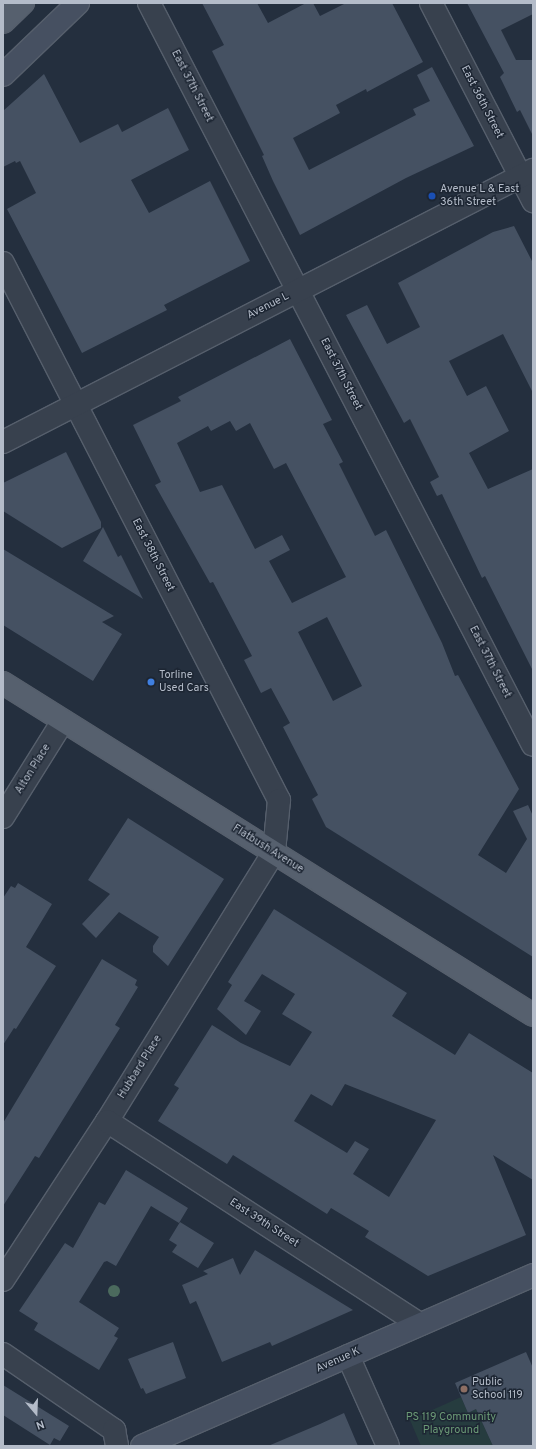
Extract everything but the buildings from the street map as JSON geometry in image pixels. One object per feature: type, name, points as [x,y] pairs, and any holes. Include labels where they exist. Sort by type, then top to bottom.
[{"type":"main road","points":[[3,22],[23,3]]},
{"type":"main road","name":"Flatbush Avenue","points":[[3,683],[533,1015]]},
{"type":"street","points":[[3,76],[78,3]]},
{"type":"street","name":"East 37th Street","points":[[149,3],[533,745]]},
{"type":"street","name":"East 36th Street","points":[[431,3],[526,173],[533,201]]},
{"type":"street","name":"Avenue L","points":[[3,442],[526,173]]},
{"type":"street","name":"East 38th Street","points":[[3,263],[279,800],[274,852]]},
{"type":"street","name":"Alton Place","points":[[3,817],[63,721]]},
{"type":"street","name":"Hubbard Place","points":[[3,1280],[107,1121],[274,852]]},
{"type":"street","name":"East 39th Street","points":[[107,1121],[420,1324]]},
{"type":"street","name":"Avenue K","points":[[142,1446],[533,1275]]},
{"type":"street","points":[[3,1354],[114,1430],[117,1446]]},
{"type":"street","points":[[348,1356],[388,1446]]},
{"type":"green space","name":"PS 119 Community Playground","points":[[461,1397],[468,1413],[476,1409],[493,1446],[421,1446],[410,1420]]},
{"type":"place","name":"Avenue L & East 36th Street","points":[[432,196]]},
{"type":"place","name":"Torline Used Cars","points":[[151,682]]},
{"type":"place","name":"Public School 119","points":[[464,1389]]}]
